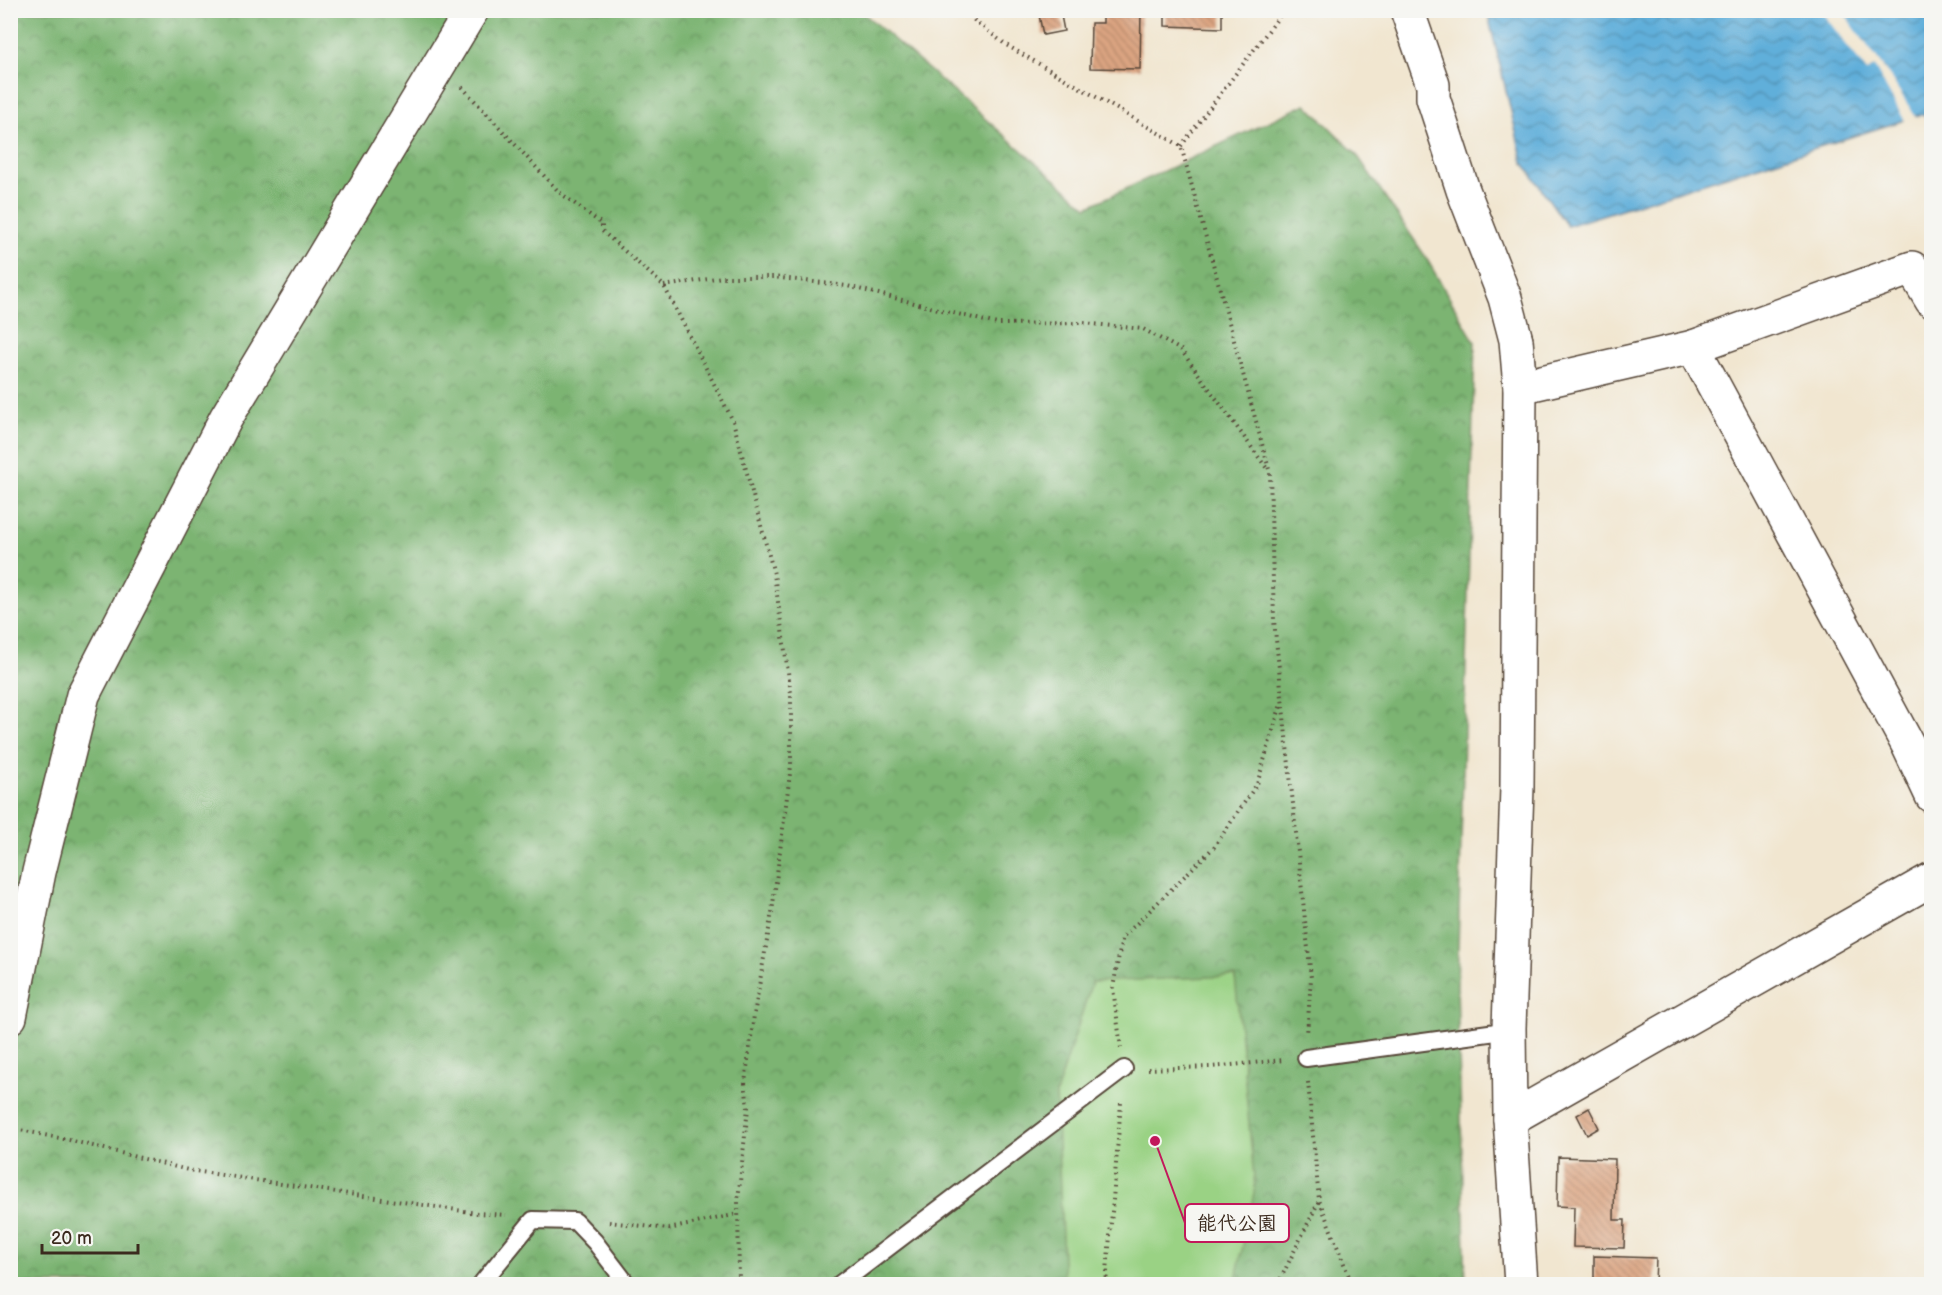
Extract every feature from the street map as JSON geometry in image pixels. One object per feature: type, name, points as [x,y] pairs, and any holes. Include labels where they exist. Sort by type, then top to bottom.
[{"type":"street","points":[[10,1017],[39,872],[83,695],[226,418],[472,10]]},
{"type":"street","points":[[1407,10],[1433,85],[1433,98],[1463,190],[1505,298],[1516,340],[1520,387],[1517,787],[1510,1119],[1521,1284]]},
{"type":"street","points":[[1520,387],[1694,347],[1912,268],[1932,301]]},
{"type":"street","points":[[1694,347],[1908,746],[1932,796]]},
{"type":"street","points":[[1510,1119],[1932,879]]},
{"type":"lane","points":[[1306,1058],[1511,1030]]},
{"type":"lane","points":[[840,1284],[1124,1069]]},
{"type":"lane","points":[[481,1284],[533,1220],[575,1221],[595,1242],[627,1284]]},
{"type":"path","points":[[967,10],[974,20],[1006,45],[1181,146],[1270,473],[1274,620],[1311,978],[1306,1058],[1319,1200],[1352,1284]]},
{"type":"path","points":[[1181,146],[1284,10]]},
{"type":"path","points":[[439,63],[559,192],[602,224],[602,231],[664,286],[733,422],[774,574],[791,693],[791,766],[772,912],[745,1083],[748,1108],[738,1214],[738,1284]]},
{"type":"path","points":[[664,286],[722,277],[773,277],[847,286],[997,324],[1083,323],[1143,329],[1181,350],[1270,473]]},
{"type":"path","points":[[1106,1284],[1124,1069],[1113,988],[1122,938],[1214,847],[1251,793],[1257,784],[1282,700]]},
{"type":"path","points":[[1124,1069],[1211,1067],[1306,1058]]},
{"type":"path","points":[[10,1128],[69,1140],[188,1170],[477,1213],[512,1216]]},
{"type":"path","points":[[1278,1284],[1319,1200]]},
{"type":"path","points":[[600,1221],[669,1228],[738,1214]]},
{"type":"green space","points":[[10,11],[861,11],[1087,207],[1306,104],[1357,155],[1425,256],[1475,342],[1457,986],[1466,1284],[11,1284]]},
{"type":"green space","points":[[1235,976],[1255,1188],[1235,1284],[1064,1284],[1056,1094],[1092,982]]},
{"type":"water","points":[[1487,11],[1931,11],[1931,127],[1924,114],[1567,226],[1523,162]]},
{"type":"pier","points":[[1821,11],[1842,11],[1889,75],[1917,119],[1906,123],[1874,66],[1867,72]]},
{"type":"building","points":[[1038,10],[1060,10],[1064,31],[1043,35]]},
{"type":"building","points":[[1103,10],[1141,10],[1140,69],[1090,68],[1091,23],[1103,23]]},
{"type":"building","points":[[1165,10],[1222,10],[1222,28],[1165,26]]},
{"type":"building","points":[[1589,1108],[1599,1128],[1587,1135],[1577,1115]]},
{"type":"building","points":[[1558,1157],[1615,1159],[1614,1220],[1625,1220],[1624,1248],[1573,1247],[1574,1207],[1557,1206]]},
{"type":"building","points":[[1594,1256],[1656,1258],[1655,1284],[1594,1284]]},
{"type":"place","name":"能代公園","points":[[1155,1141]]}]
